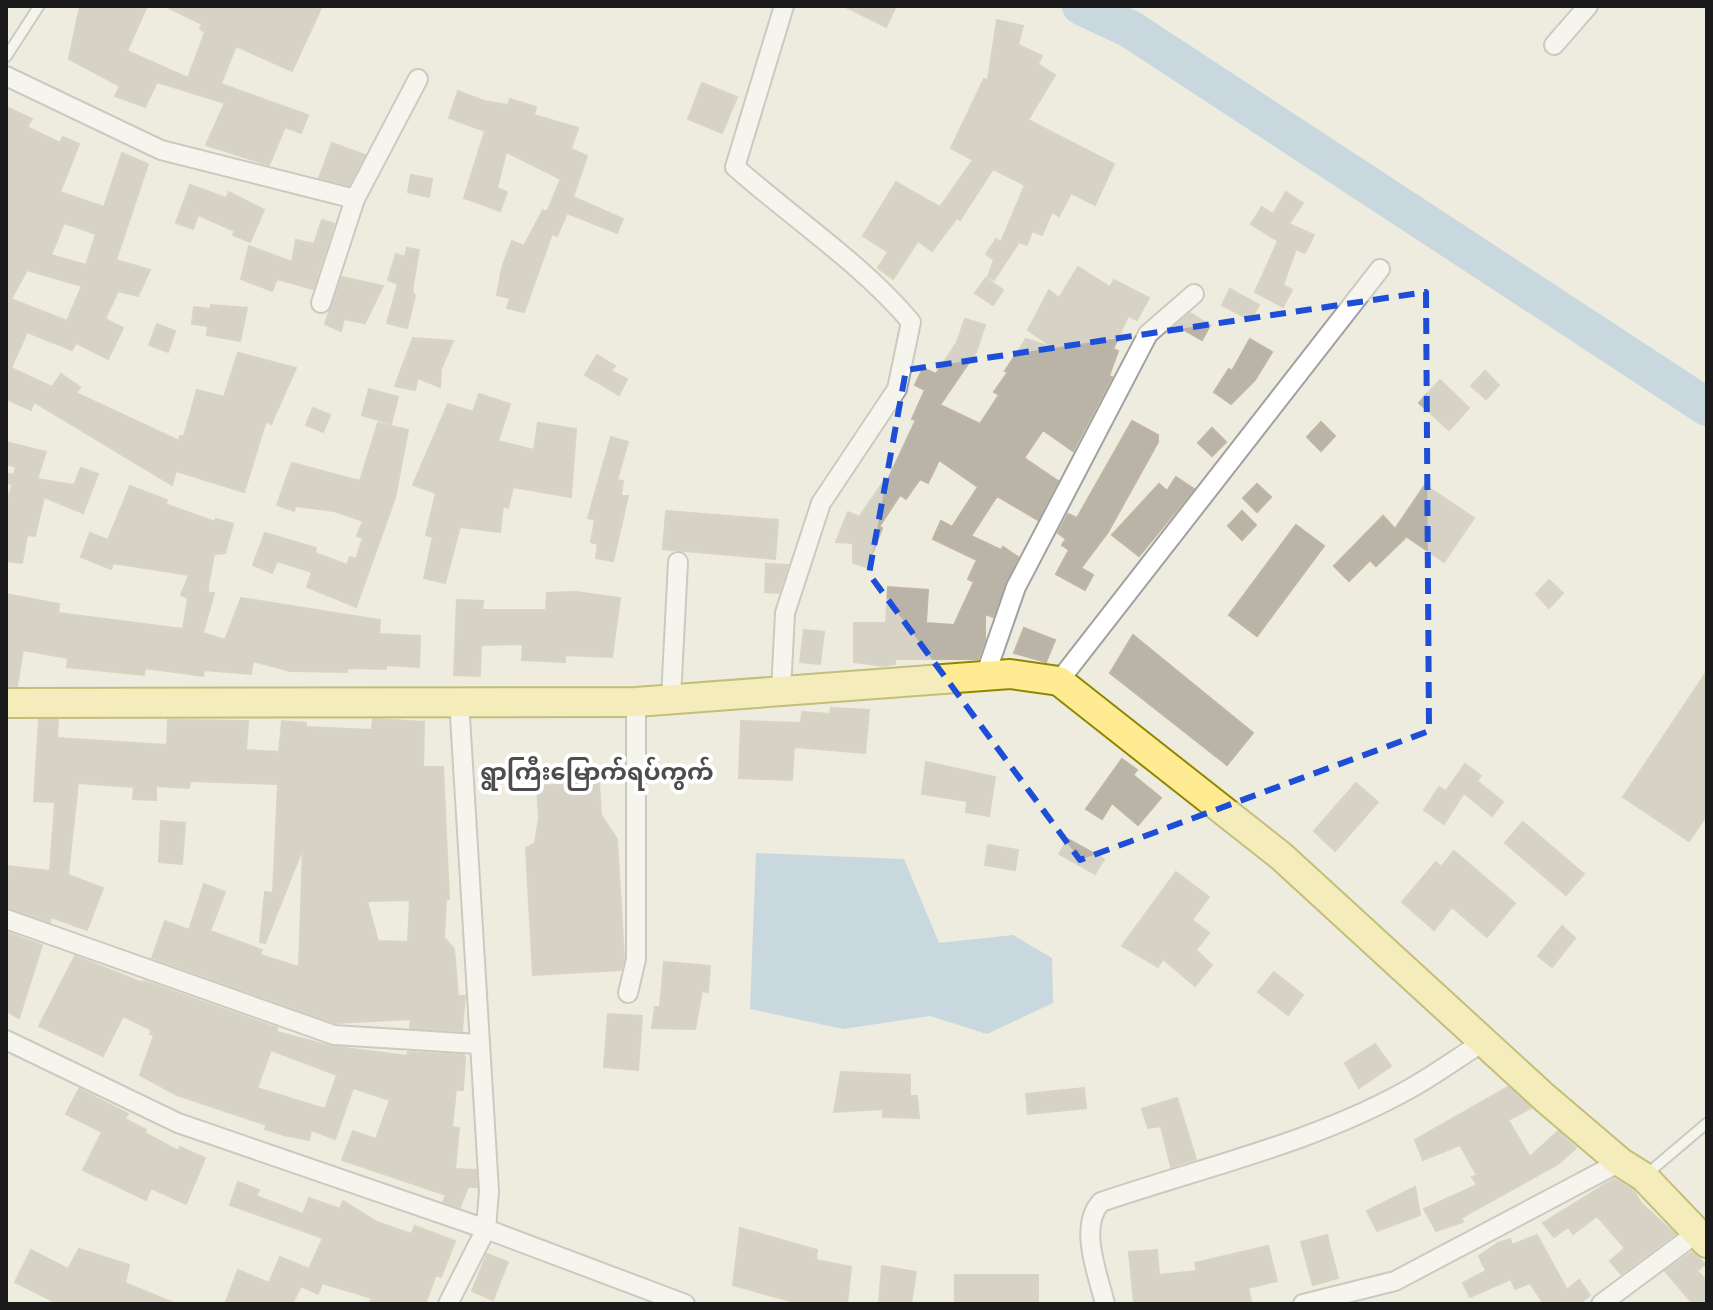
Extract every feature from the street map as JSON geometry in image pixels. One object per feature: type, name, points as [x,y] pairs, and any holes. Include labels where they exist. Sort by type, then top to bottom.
[{"type":"main road","points":[[6,703],[636,702],[1010,674],[1059,681],[1281,856],[1483,1042],[1632,1170],[1702,1238]]},
{"type":"street","points":[[781,691],[785,613],[821,503],[897,389],[911,322],[881,287],[800,224],[735,167],[784,6]]},
{"type":"street","points":[[1554,45],[1588,6]]},
{"type":"street","points":[[6,76],[161,150],[355,199]]},
{"type":"street","points":[[321,303],[355,199],[418,79]]},
{"type":"street","points":[[1059,681],[1380,269]]},
{"type":"street","points":[[985,676],[1016,587],[1148,334],[1194,294]]},
{"type":"street","points":[[671,698],[678,562]]},
{"type":"street","points":[[448,1304],[486,1229],[489,1191],[459,700]]},
{"type":"street","points":[[628,993],[636,959],[636,702]]},
{"type":"street","points":[[6,919],[334,1035],[478,1044]]},
{"type":"street","points":[[6,1040],[178,1123],[486,1229],[685,1304]]},
{"type":"street","points":[[1105,1304],[1090,1224],[1093,1210],[1101,1202],[1263,1150],[1337,1121],[1409,1089],[1483,1042]]},
{"type":"street","points":[[1303,1304],[1395,1281],[1632,1170]]},
{"type":"street","points":[[1601,1304],[1702,1238]]},
{"type":"lane","points":[[6,57],[39,6]]},
{"type":"lane","points":[[1632,1170],[1707,1123]]},
{"type":"highlighted area","points":[[1426,292],[1429,731],[1080,860],[869,574],[906,370]]},
{"type":"water","points":[[756,853],[904,859],[939,943],[1013,935],[1052,958],[1053,1003],[987,1034],[930,1016],[843,1029],[750,1009]]},
{"type":"building","points":[[80,6],[147,6],[127,51],[188,78],[205,32],[200,29],[202,24],[165,6],[322,6],[292,71],[236,46],[221,84],[308,115],[301,133],[285,127],[269,165],[206,145],[225,103],[157,82],[145,107],[115,96],[120,86],[69,59]]},
{"type":"building","points":[[844,6],[896,6],[886,27]]},
{"type":"building","points":[[997,20],[1023,26],[1018,45],[1042,56],[1038,64],[1055,75],[1028,120],[1114,164],[1095,205],[1071,193],[1059,216],[1052,212],[1042,235],[1032,231],[1027,245],[1019,242],[994,280],[988,277],[994,260],[986,254],[996,239],[1001,242],[1025,185],[993,169],[960,220],[957,218],[932,251],[918,241],[893,279],[878,268],[888,252],[863,236],[896,182],[940,207],[973,160],[951,148],[984,79],[988,80]]},
{"type":"building","points":[[702,83],[737,97],[722,133],[688,119]]},
{"type":"building","points":[[458,91],[484,101],[508,105],[510,99],[536,107],[534,115],[578,128],[571,149],[587,156],[573,197],[623,219],[617,233],[567,213],[557,236],[552,234],[524,312],[507,308],[510,298],[497,295],[502,268],[512,241],[524,246],[543,210],[547,212],[561,179],[506,152],[497,188],[507,192],[500,211],[464,198],[485,131],[449,118]]},
{"type":"building","points":[[6,107],[32,119],[27,127],[60,143],[63,137],[79,144],[60,192],[104,207],[122,153],[148,164],[116,260],[150,270],[138,296],[118,291],[105,319],[123,328],[108,359],[76,343],[72,350],[27,332],[11,368],[52,387],[61,374],[80,387],[76,393],[179,441],[180,436],[184,436],[197,390],[224,397],[238,353],[296,368],[271,424],[266,421],[244,492],[176,471],[172,485],[34,402],[31,410],[6,399]],"holes":[[[64,223],[96,234],[86,265],[51,255]],[[27,270],[82,286],[67,321],[11,299]]]},
{"type":"building","points":[[332,143],[365,155],[349,185],[319,178]]},
{"type":"building","points":[[411,175],[432,179],[429,197],[408,192]]},
{"type":"building","points":[[190,185],[226,198],[229,192],[264,210],[250,242],[233,235],[235,231],[198,215],[193,229],[176,223]]},
{"type":"building","points":[[1286,192],[1303,203],[1289,224],[1314,235],[1305,253],[1296,249],[1283,285],[1292,290],[1283,307],[1255,292],[1278,241],[1251,224],[1262,207],[1273,214]]},
{"type":"building","points":[[322,220],[334,224],[313,289],[277,279],[272,291],[241,279],[249,246],[292,262],[296,240],[314,244]]},
{"type":"building","points":[[407,248],[419,250],[412,291],[415,296],[407,328],[387,323],[398,284],[388,280],[396,254],[405,257]]},
{"type":"building","points":[[1078,267],[1110,287],[1114,280],[1149,298],[1137,320],[1128,316],[1113,349],[1118,351],[1109,376],[1112,377],[1073,451],[1043,430],[1024,458],[1058,481],[1038,520],[997,496],[971,536],[1001,550],[1003,547],[1018,557],[993,617],[985,614],[985,640],[978,659],[895,659],[895,664],[883,666],[854,662],[854,623],[886,623],[888,587],[928,590],[926,623],[954,625],[974,582],[968,579],[977,560],[933,539],[941,521],[952,527],[978,487],[939,460],[928,483],[920,479],[906,499],[900,495],[879,527],[882,528],[867,567],[853,563],[853,543],[836,542],[848,512],[859,517],[882,484],[885,486],[916,420],[912,419],[925,390],[915,385],[923,368],[936,374],[957,342],[965,319],[985,325],[976,352],[940,405],[980,424],[999,395],[994,392],[1008,372],[1005,371],[1026,339],[1054,348],[1028,330],[1049,290],[1059,298]]},
{"type":"building","points":[[342,277],[383,286],[365,323],[344,319],[341,331],[325,324]]},
{"type":"building","points":[[986,278],[1003,290],[993,305],[975,293]]},
{"type":"building","points":[[1230,289],[1259,305],[1250,320],[1222,305]]},
{"type":"building","points":[[211,305],[247,308],[240,341],[207,335],[208,326],[192,324],[194,307],[211,309]]},
{"type":"building","points":[[1190,313],[1210,325],[1202,340],[1176,325]]},
{"type":"building","points":[[157,324],[175,331],[168,352],[149,345]]},
{"type":"building","points":[[413,338],[453,341],[441,369],[440,387],[418,378],[415,390],[395,386]]},
{"type":"building","points":[[1250,339],[1272,352],[1255,380],[1231,404],[1214,392],[1229,369],[1232,371]]},
{"type":"building","points":[[597,355],[615,366],[611,371],[627,379],[619,395],[585,375]]},
{"type":"building","points":[[1485,371],[1499,385],[1486,399],[1471,386]]},
{"type":"building","points":[[1440,380],[1469,408],[1449,430],[1419,403]]},
{"type":"building","points":[[369,389],[398,397],[391,424],[362,415]]},
{"type":"building","points":[[479,394],[510,404],[498,441],[534,450],[538,423],[576,429],[571,497],[513,487],[508,508],[503,506],[500,532],[460,527],[445,583],[424,578],[433,537],[426,535],[436,493],[413,485],[448,404],[473,412]]},
{"type":"building","points":[[313,408],[330,415],[323,432],[306,425]]},
{"type":"building","points":[[1132,421],[1158,435],[1158,442],[1108,532],[1081,568],[1093,575],[1085,590],[1056,574],[1069,550],[1062,545],[1066,539],[1058,533],[1068,514],[1077,518]]},
{"type":"building","points":[[1321,422],[1335,436],[1321,451],[1307,437]]},
{"type":"building","points":[[378,423],[408,430],[395,498],[356,607],[307,587],[312,572],[277,561],[272,573],[253,565],[265,533],[316,548],[315,553],[347,565],[350,557],[356,559],[363,538],[357,536],[363,521],[334,511],[296,506],[294,511],[277,505],[292,463],[360,481]]},
{"type":"building","points":[[1212,428],[1226,442],[1212,456],[1198,443]]},
{"type":"building","points":[[611,437],[628,442],[617,480],[623,481],[621,496],[628,496],[613,561],[596,558],[598,544],[591,542],[595,520],[588,518]]},
{"type":"building","points":[[6,442],[46,452],[37,479],[74,485],[81,468],[98,474],[83,513],[44,497],[35,536],[27,535],[22,563],[6,561],[6,506],[12,485],[6,482],[6,473],[14,475],[16,467],[6,464]]},
{"type":"building","points":[[1176,477],[1194,489],[1139,556],[1112,535],[1159,484],[1167,491]]},
{"type":"building","points":[[1257,484],[1271,497],[1257,512],[1243,498]]},
{"type":"building","points":[[1425,485],[1474,518],[1444,562],[1397,530],[1405,538],[1376,566],[1370,560],[1349,581],[1334,566],[1383,516],[1395,529]]},
{"type":"building","points":[[130,486],[167,500],[165,504],[215,522],[216,519],[233,524],[225,553],[214,554],[208,593],[214,593],[203,633],[225,640],[241,598],[380,620],[379,634],[420,636],[419,667],[386,665],[386,669],[347,668],[347,672],[290,671],[253,661],[251,674],[204,670],[203,676],[145,668],[144,675],[67,667],[68,658],[23,650],[17,686],[6,686],[6,594],[59,604],[58,613],[183,629],[188,598],[181,595],[189,575],[113,563],[111,569],[81,557],[90,533],[108,540]]},
{"type":"building","points":[[666,511],[778,520],[775,559],[663,549]]},
{"type":"building","points":[[1242,511],[1256,525],[1242,540],[1228,526]]},
{"type":"building","points":[[1296,525],[1324,546],[1257,636],[1229,615]]},
{"type":"building","points":[[766,564],[788,565],[779,593],[765,592]]},
{"type":"building","points":[[1549,580],[1563,593],[1549,608],[1536,594]]},
{"type":"building","points":[[576,592],[620,598],[612,657],[565,655],[565,662],[522,660],[523,644],[481,645],[480,676],[454,675],[457,600],[483,601],[482,610],[546,610],[547,593]]},
{"type":"building","points":[[1024,628],[1055,640],[1046,662],[1014,653]]},
{"type":"building","points":[[804,630],[824,632],[820,664],[800,662]]},
{"type":"building","points":[[1133,635],[1253,733],[1227,765],[1110,673]]},
{"type":"building","points":[[1707,671],[1707,815],[1689,841],[1623,797]]},
{"type":"building","points":[[831,708],[869,710],[865,753],[794,747],[792,780],[739,778],[741,721],[801,723],[802,712],[830,714]]},
{"type":"building","points":[[373,719],[424,722],[423,767],[443,767],[449,899],[446,899],[444,938],[454,949],[458,996],[465,996],[462,1031],[410,1028],[411,1019],[336,1023],[152,958],[165,921],[189,930],[204,884],[225,892],[210,931],[262,950],[260,955],[299,967],[303,848],[265,943],[260,942],[265,892],[273,893],[278,784],[190,781],[189,788],[156,786],[156,800],[133,799],[134,787],[78,783],[68,875],[103,888],[87,930],[51,917],[50,922],[6,907],[8,866],[50,871],[55,802],[34,801],[39,720],[58,720],[57,738],[167,745],[168,720],[248,721],[246,750],[279,752],[282,721],[306,723],[306,727],[372,730]],"holes":[[[410,900],[408,942],[378,941],[367,901]]]},
{"type":"building","points":[[1122,759],[1137,770],[1133,775],[1161,798],[1138,825],[1112,803],[1102,819],[1086,809]]},
{"type":"building","points":[[926,762],[995,777],[989,816],[966,812],[967,801],[922,794]]},
{"type":"building","points":[[1465,764],[1481,776],[1477,781],[1503,802],[1492,816],[1464,793],[1444,824],[1424,810],[1439,787],[1446,791]]},
{"type":"building","points":[[599,782],[601,815],[617,839],[624,958],[621,970],[533,975],[526,848],[535,843],[539,818],[537,786]]},
{"type":"building","points":[[1356,783],[1378,802],[1335,851],[1314,831]]},
{"type":"building","points":[[161,821],[185,823],[182,864],[159,862]]},
{"type":"building","points":[[1523,822],[1584,874],[1566,895],[1505,843]]},
{"type":"building","points":[[1068,839],[1104,859],[1095,874],[1059,854]]},
{"type":"building","points":[[988,845],[1018,850],[1015,870],[985,865]]},
{"type":"building","points":[[1454,851],[1515,903],[1487,937],[1452,907],[1434,930],[1402,902],[1436,862],[1441,867]]},
{"type":"building","points":[[1176,872],[1209,897],[1192,920],[1209,933],[1196,950],[1212,965],[1195,986],[1163,959],[1158,967],[1122,946]]},
{"type":"building","points":[[1562,926],[1575,938],[1552,967],[1538,956]]},
{"type":"building","points":[[6,932],[42,945],[19,1018],[6,1011]]},
{"type":"building","points":[[75,956],[143,983],[277,1028],[277,1032],[330,1046],[407,1056],[408,1052],[463,1055],[463,1090],[456,1090],[452,1127],[459,1128],[455,1169],[476,1170],[477,1187],[468,1187],[460,1207],[443,1202],[446,1195],[342,1160],[353,1131],[376,1139],[390,1100],[353,1088],[335,1139],[311,1130],[309,1140],[284,1135],[265,1129],[267,1125],[177,1095],[140,1075],[154,1035],[150,1034],[152,1030],[123,1016],[103,1056],[39,1026]],"holes":[[[271,1050],[337,1075],[325,1109],[257,1088]]]},
{"type":"building","points":[[664,962],[710,966],[708,992],[702,991],[695,1029],[652,1028],[655,1007],[660,1007]]},
{"type":"building","points":[[1274,972],[1303,995],[1288,1015],[1258,992]]},
{"type":"building","points":[[608,1014],[642,1016],[638,1070],[604,1067]]},
{"type":"building","points":[[1375,1044],[1391,1066],[1359,1088],[1345,1063]]},
{"type":"building","points":[[841,1072],[910,1075],[910,1096],[917,1096],[919,1118],[883,1117],[883,1109],[834,1112]]},
{"type":"building","points":[[1508,1087],[1531,1108],[1508,1120],[1530,1157],[1558,1131],[1576,1148],[1558,1164],[1461,1218],[1463,1222],[1436,1231],[1424,1209],[1477,1185],[1472,1177],[1477,1175],[1460,1145],[1423,1160],[1415,1140]]},
{"type":"building","points":[[1084,1088],[1086,1108],[1028,1114],[1026,1094]]},
{"type":"building","points":[[79,1089],[128,1114],[125,1119],[146,1130],[145,1133],[178,1151],[180,1147],[205,1158],[186,1204],[151,1188],[146,1200],[83,1170],[102,1132],[66,1114]]},
{"type":"building","points":[[1177,1098],[1196,1159],[1171,1167],[1161,1126],[1148,1128],[1142,1109]]},
{"type":"building","points":[[1614,1179],[1633,1190],[1641,1203],[1675,1234],[1621,1274],[1610,1261],[1625,1248],[1597,1216],[1573,1234],[1568,1227],[1554,1237],[1543,1223]]},
{"type":"building","points":[[238,1182],[259,1190],[256,1196],[303,1214],[309,1198],[340,1209],[343,1201],[377,1222],[411,1234],[415,1226],[455,1241],[441,1277],[436,1275],[425,1304],[369,1304],[372,1298],[322,1283],[318,1294],[301,1286],[292,1304],[225,1304],[238,1270],[269,1283],[280,1257],[309,1269],[323,1238],[230,1205]]},
{"type":"building","points":[[1415,1187],[1420,1215],[1377,1231],[1367,1211]]},
{"type":"building","points":[[740,1228],[817,1250],[816,1260],[851,1267],[847,1304],[801,1304],[733,1285]]},
{"type":"building","points":[[1327,1235],[1338,1278],[1313,1285],[1301,1242]]},
{"type":"building","points":[[1537,1235],[1567,1290],[1579,1280],[1590,1295],[1579,1304],[1544,1304],[1530,1283],[1515,1289],[1511,1279],[1470,1297],[1463,1283],[1486,1271],[1479,1256],[1498,1243],[1510,1239],[1512,1245]]},
{"type":"building","points":[[1268,1246],[1277,1281],[1248,1288],[1251,1301],[1134,1304],[1129,1252],[1157,1250],[1159,1275],[1197,1271],[1195,1263]]},
{"type":"building","points":[[79,1249],[129,1265],[125,1283],[176,1304],[59,1304],[15,1282],[31,1250],[68,1269]]},
{"type":"building","points":[[1692,1252],[1705,1264],[1697,1271],[1707,1281],[1707,1304],[1693,1304],[1665,1271]]},
{"type":"building","points":[[487,1254],[508,1262],[493,1300],[472,1291]]},
{"type":"building","points":[[882,1266],[916,1272],[911,1304],[879,1304]]},
{"type":"building","points":[[955,1275],[1038,1275],[1038,1304],[955,1304]]},
{"type":"waterway","points":[[1081,6],[1130,29],[1707,407]]},
{"type":"district","name":"ရွာကြီးမြောက်ရပ်ကွက်","points":[[597,772]]}]
